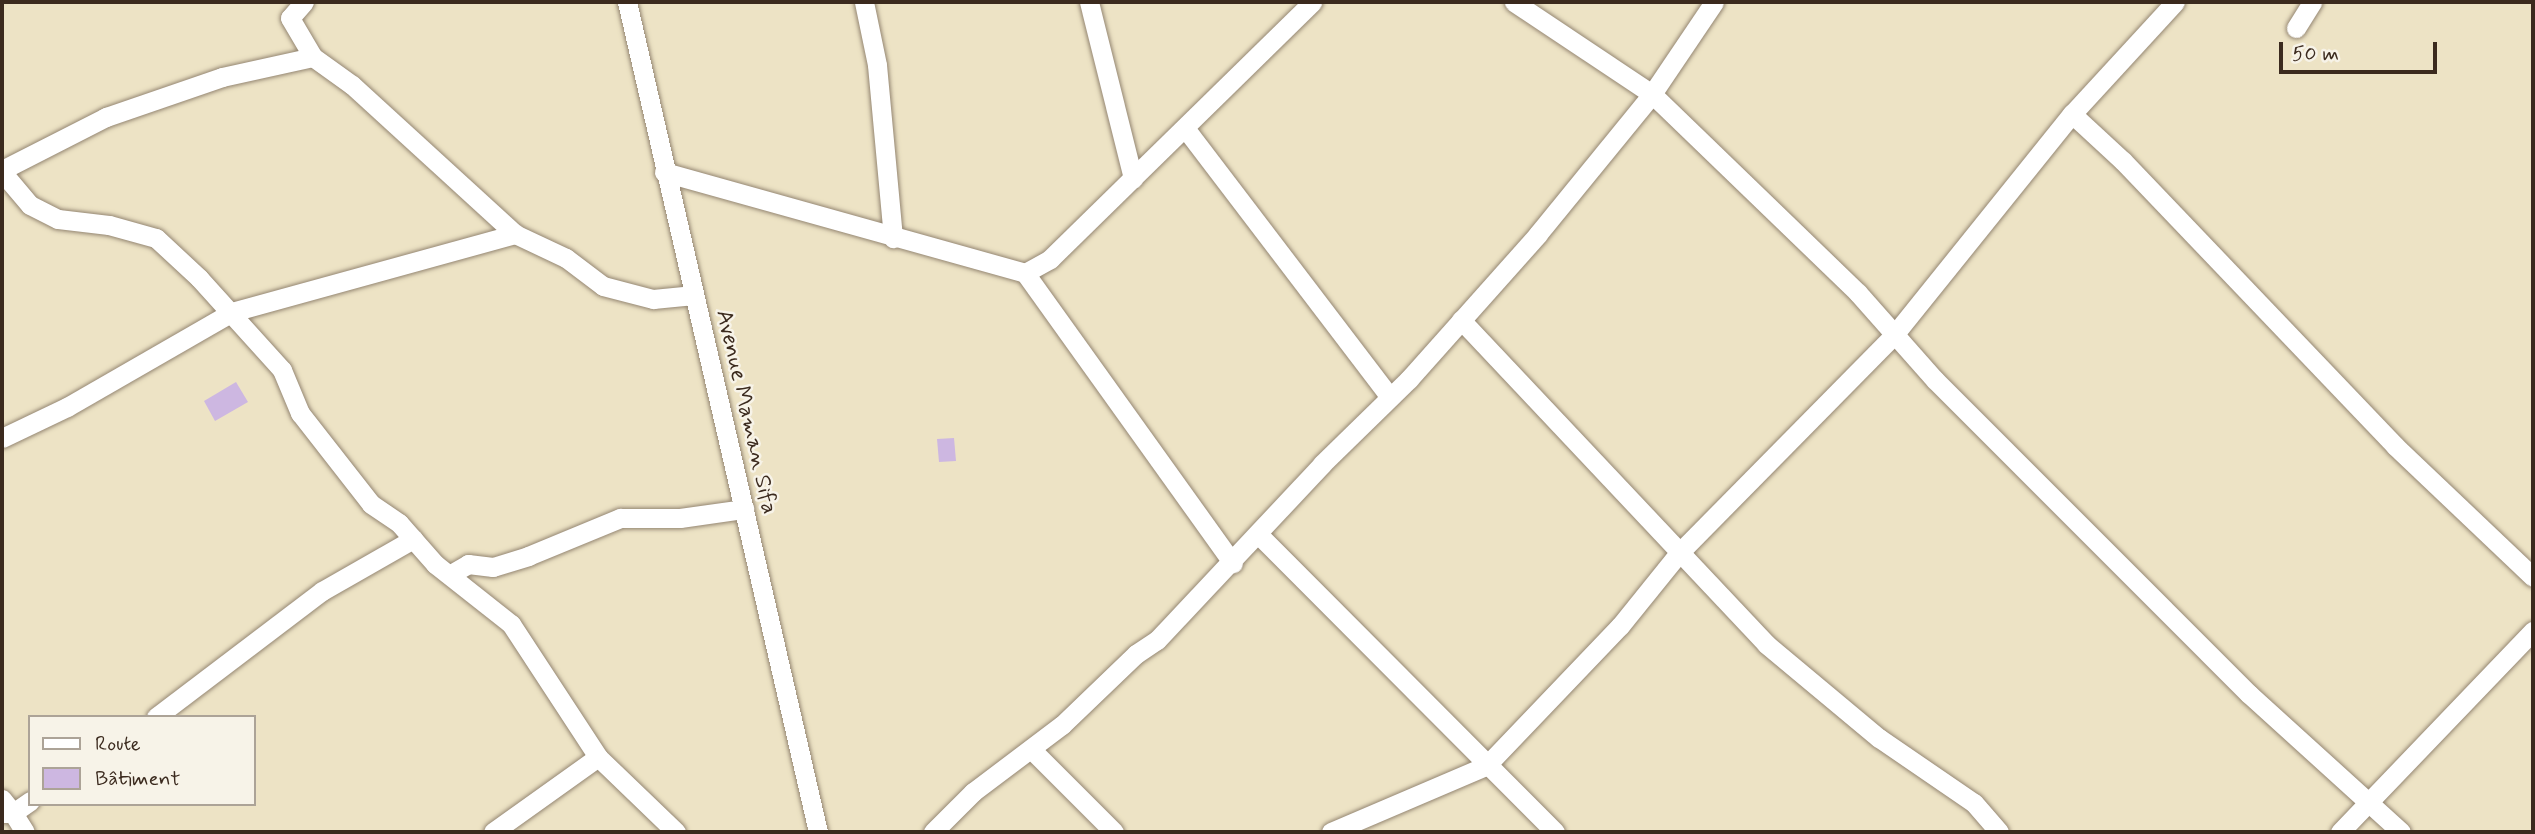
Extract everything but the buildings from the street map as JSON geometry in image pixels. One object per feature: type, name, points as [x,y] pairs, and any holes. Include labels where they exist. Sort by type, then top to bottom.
[{"type":"street","points":[[277,2],[290,18],[313,57],[352,85],[515,234],[566,258],[603,286],[653,299],[694,295]]},
{"type":"street","points":[[290,18],[304,2]]},
{"type":"street","name":"Avenue Maman Sifa","points":[[627,2],[818,832]]},
{"type":"street","points":[[864,2],[877,65],[893,239]]},
{"type":"street","points":[[1089,2],[1133,179]]},
{"type":"street","points":[[664,172],[893,239],[1025,273],[1038,269],[1312,2]]},
{"type":"street","points":[[1514,2],[1652,94],[1858,293],[1894,335],[2258,703],[2401,832]]},
{"type":"street","points":[[933,832],[973,792],[1031,749],[1157,640],[1390,397],[1461,320],[1652,94],[1714,2]]},
{"type":"street","points":[[1331,832],[1486,766],[1620,626],[1678,554],[1894,335],[2072,114],[2175,2]]},
{"type":"street","points":[[2296,28],[2312,2]]},
{"type":"street","points":[[313,57],[222,77],[106,117],[2,171],[30,205],[58,219],[109,225],[156,238],[232,313],[282,370],[296,406],[371,504],[511,624],[598,757],[676,832]]},
{"type":"street","points":[[2072,114],[2123,161],[2395,446],[2533,577]]},
{"type":"street","points":[[1185,128],[1390,397]]},
{"type":"street","points":[[2,438],[67,407],[232,313],[515,234]]},
{"type":"street","points":[[1025,273],[1233,563]]},
{"type":"street","points":[[1461,320],[1678,554],[1766,644],[1880,738],[1974,803],[1999,832]]},
{"type":"street","points":[[451,574],[468,564],[493,567],[620,517],[680,518],[744,509]]},
{"type":"street","points":[[1259,535],[1486,766],[1555,832]]},
{"type":"street","points":[[159,715],[322,591],[413,539]]},
{"type":"street","points":[[2340,832],[2371,804],[2533,631]]},
{"type":"street","points":[[1031,749],[1114,832]]},
{"type":"street","points":[[494,832],[598,757]]},
{"type":"street","points":[[25,832],[5,808],[28,802]]}]
